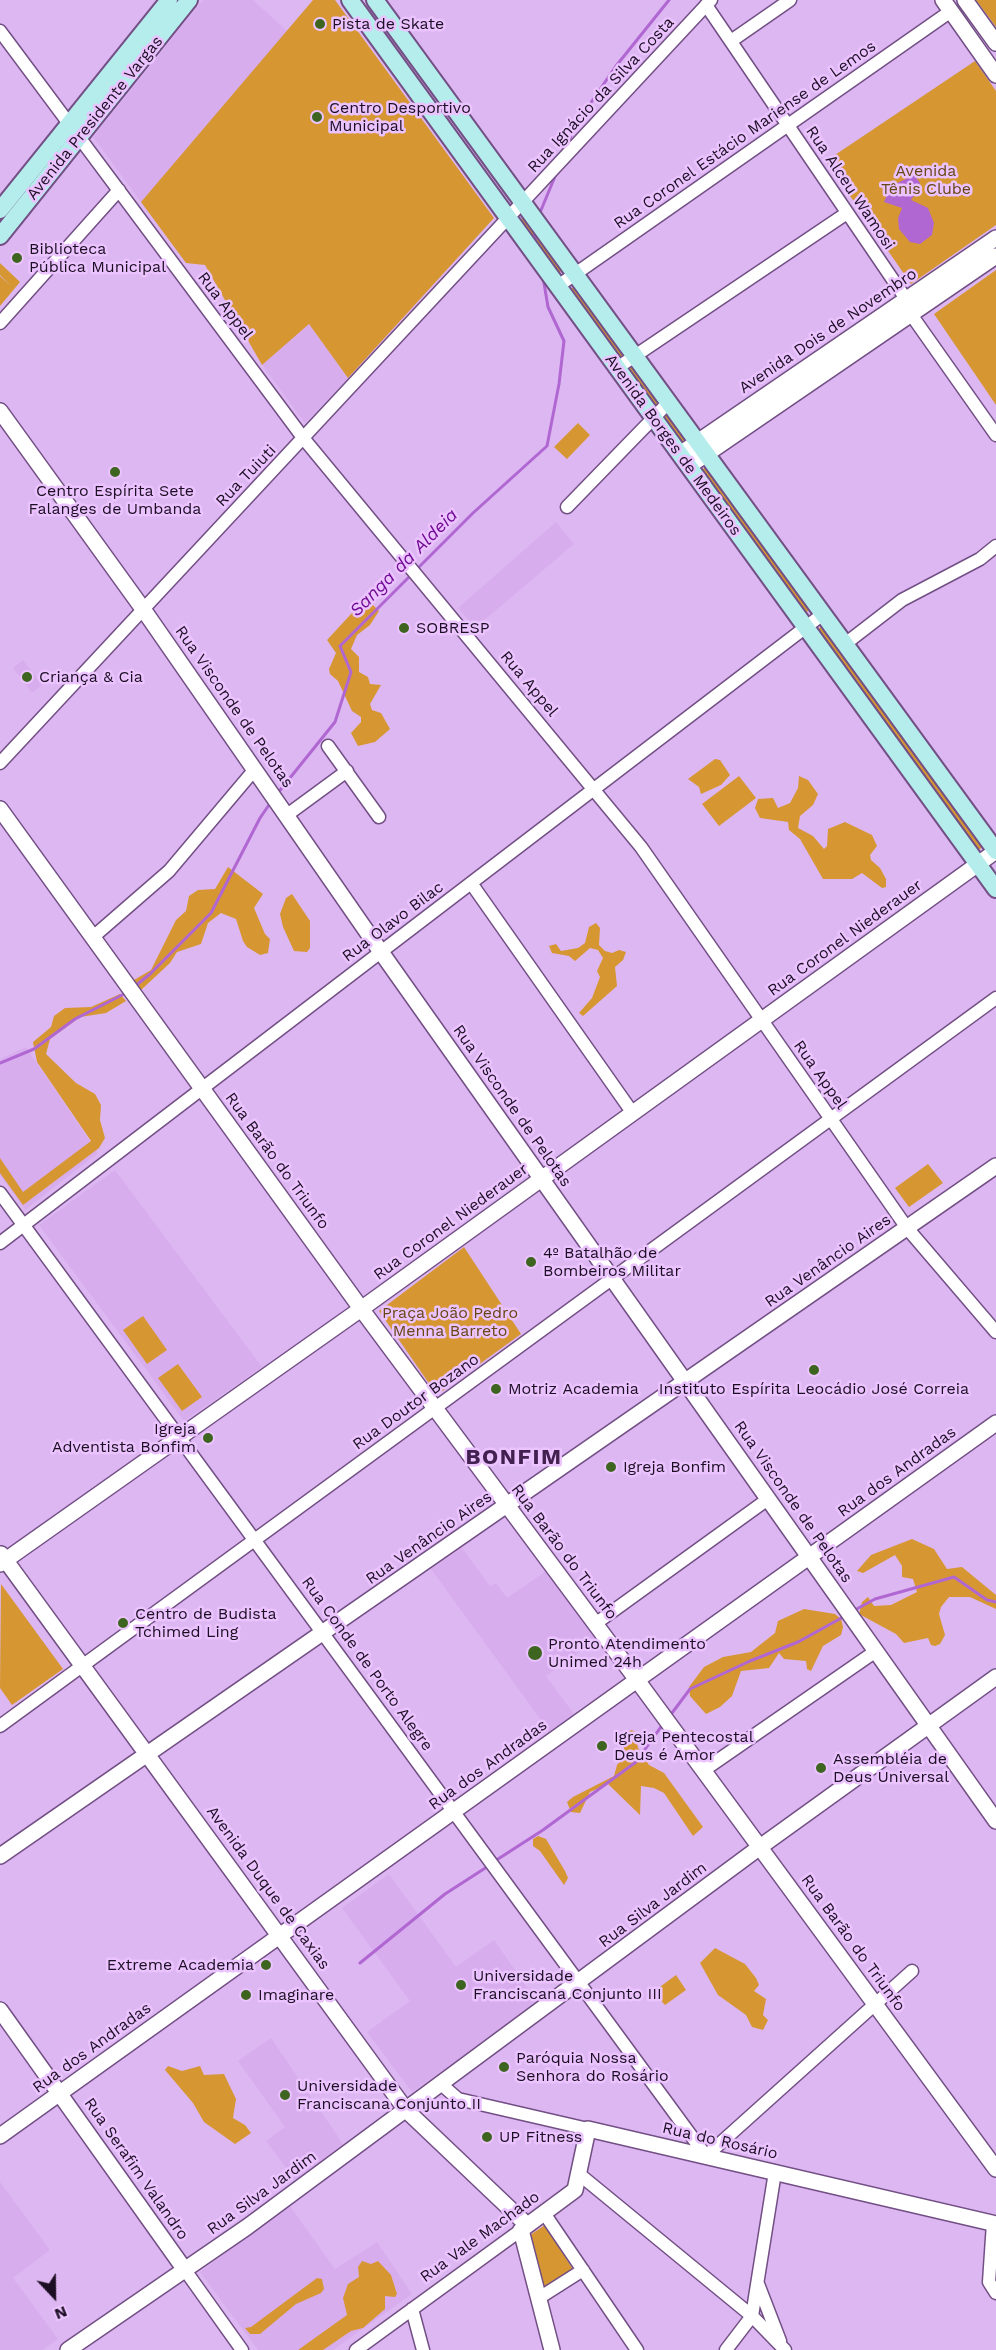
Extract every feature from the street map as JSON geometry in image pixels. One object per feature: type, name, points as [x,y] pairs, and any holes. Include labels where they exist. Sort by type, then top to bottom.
[{"type":"main road","name":"Avenida Presidente Vargas","points":[[0,236],[169,0]]},
{"type":"main road","name":"Avenida Presidente Vargas","points":[[0,210],[75,130],[189,0]]},
{"type":"main road","name":"Avenida Borges de Medeiros","points":[[350,0],[455,144],[576,274],[996,851]]},
{"type":"main road","name":"Avenida Borges de Medeiros","points":[[375,0],[472,132],[558,286],[996,890]]},
{"type":"main road","points":[[455,144],[472,132]]},
{"type":"street","points":[[731,41],[790,0]]},
{"type":"street","points":[[965,0],[996,43]]},
{"type":"street","name":"Rua Alceu Wamosi","points":[[709,3],[731,41],[996,435]]},
{"type":"street","name":"Rua Ignácio da Silva Costa","points":[[516,211],[709,3]]},
{"type":"street","points":[[947,5],[996,75]]},
{"type":"street","name":"Rua Coronel Estácio Mariense de Lemos","points":[[558,286],[788,126],[947,5]]},
{"type":"street","name":"Rua Appel","points":[[0,31],[304,439],[595,789],[640,847],[908,1228],[996,1332]]},
{"type":"street","points":[[0,322],[118,190]]},
{"type":"street","name":"Rua Tuiuti","points":[[0,764],[516,211]]},
{"type":"street","points":[[617,368],[847,213]]},
{"type":"street","name":"Avenida Dois de Novembro","points":[[684,460],[908,306],[996,238]]},
{"type":"street","name":"Avenida Dois de Novembro","points":[[908,306],[996,256]]},
{"type":"street","points":[[567,507],[669,402]]},
{"type":"street","name":"Rua Visconde de Pelotas","points":[[0,411],[143,609],[381,952],[996,1821]]},
{"type":"street","points":[[846,644],[902,600],[980,559],[996,546]]},
{"type":"street","name":"Rua Olavo Bilac","points":[[0,1243],[823,614]]},
{"type":"street","points":[[328,746],[379,818]]},
{"type":"street","points":[[93,937],[169,871],[255,769]]},
{"type":"street","points":[[287,815],[346,771]]},
{"type":"street","name":"Rua Barão do Triunfo","points":[[0,809],[506,1506],[704,1770],[996,2169]]},
{"type":"street","name":"Rua Coronel Niederauer","points":[[2,1559],[362,1309],[996,851]]},
{"type":"street","points":[[471,884],[632,1112]]},
{"type":"street","name":"Rua Doutor Bozano","points":[[3,1719],[81,1667],[996,998]]},
{"type":"street","name":"Rua Venâncio Aires","points":[[0,1856],[996,1166]]},
{"type":"street","name":"Rua Conde de Porto Alegre","points":[[0,1192],[706,2156]]},
{"type":"street","name":"Rua dos Andradas","points":[[0,2136],[996,1423]]},
{"type":"street","points":[[595,1624],[768,1499]]},
{"type":"street","name":"Avenida Duque de Caxias","points":[[2,1559],[281,1935],[406,2110],[524,2227]]},
{"type":"street","points":[[704,1770],[876,1651]]},
{"type":"street","name":"Rua Silva Jardim","points":[[76,2348],[406,2110],[760,1847],[996,1677]]},
{"type":"street","points":[[706,2156],[912,1971]]},
{"type":"street","name":"Rua Serafim Valandro","points":[[0,2010],[242,2350]]},
{"type":"street","name":"Rua do Rosário","points":[[441,2084],[458,2099],[995,2224]]},
{"type":"street","name":"Rua Vale Machado","points":[[356,2350],[575,2190],[588,2129]]},
{"type":"street","points":[[726,2350],[752,2316],[775,2172]]},
{"type":"street","points":[[579,2174],[752,2316],[784,2349]]},
{"type":"street","points":[[544,2213],[637,2350]]},
{"type":"street","points":[[995,2224],[989,2282],[996,2293]]},
{"type":"street","points":[[524,2227],[538,2298],[552,2350]]},
{"type":"street","points":[[538,2298],[583,2270]]},
{"type":"street","points":[[757,2282],[784,2349]]},
{"type":"street","points":[[412,2309],[423,2350]]},
{"type":"shaded area","points":[[203,0],[253,0],[287,31],[141,202],[93,137]]},
{"type":"shaded area","points":[[914,175],[920,183],[919,189],[911,200],[928,208],[934,223],[932,235],[920,244],[910,242],[899,229],[898,218],[902,208],[884,202],[891,186]]},
{"type":"shaded area","points":[[309,324],[348,378],[305,423],[262,365]]},
{"type":"shaded area","points":[[556,522],[574,544],[475,628],[458,608]]},
{"type":"shaded area","name":"Criança & Cia","points":[[23,660],[42,685],[32,693],[13,668]]},
{"type":"shaded area","points":[[26,1047],[98,1153],[25,1210],[0,1175],[0,1059]]},
{"type":"shaded area","points":[[115,1170],[262,1367],[184,1421],[39,1225]]},
{"type":"shaded area","name":"Pronto Atendimento Unimed 24h","points":[[462,1548],[490,1586],[496,1583],[507,1598],[546,1571],[597,1639],[546,1676],[576,1717],[552,1735],[431,1569]]},
{"type":"shaded area","name":"Universidade Franciscana Conjunto III","points":[[389,1874],[456,1967],[494,1940],[538,2003],[412,2092],[367,2032],[410,2001],[342,1908]]},
{"type":"shaded area","name":"Universidade Franciscana Conjunto II","points":[[271,2038],[343,2144],[295,2180],[266,2141],[285,2127],[238,2061]]},
{"type":"shaded area","points":[[0,2182],[50,2250],[13,2278],[58,2339],[42,2350],[0,2350]]},
{"type":"shaded area","points":[[289,2205],[335,2269],[377,2242],[412,2294],[333,2350],[258,2350],[200,2272]]},
{"type":"green space","name":"Centro Desportivo Municipal","points":[[313,0],[335,0],[494,218],[348,378],[309,324],[262,365],[205,265],[186,263],[141,202]]},
{"type":"green space","points":[[976,0],[996,0],[996,27]]},
{"type":"green space","name":"Avenida Tênis Clube","points":[[975,61],[996,91],[996,225],[911,284],[826,161]]},
{"type":"green space","points":[[524,217],[562,270],[560,272],[558,273],[519,222]]},
{"type":"green space","points":[[0,263],[20,282],[0,306],[0,276],[11,286],[0,275]]},
{"type":"green space","points":[[996,270],[996,405],[934,314]]},
{"type":"green space","points":[[576,286],[626,354],[622,358],[618,358],[571,293],[571,289]]},
{"type":"green space","points":[[633,364],[661,403],[657,407],[653,406],[628,369]]},
{"type":"green space","points":[[667,411],[688,439],[683,445],[662,417]]},
{"type":"green space","points":[[578,423],[590,435],[567,459],[554,447]]},
{"type":"green space","points":[[708,466],[808,605],[809,610],[804,614],[703,473],[703,469]]},
{"type":"green space","points":[[368,600],[379,611],[370,625],[357,635],[351,649],[359,657],[359,672],[368,677],[370,684],[381,685],[370,704],[372,710],[381,713],[390,729],[375,742],[358,746],[351,733],[361,722],[361,717],[352,711],[338,681],[330,674],[329,669],[336,653],[327,640],[351,614],[359,611],[358,605]]},
{"type":"green space","points":[[823,626],[985,845],[980,849],[975,848],[819,635],[818,629]]},
{"type":"green space","points":[[715,759],[720,760],[730,775],[721,785],[701,794],[699,787],[688,779]]},
{"type":"green space","points":[[739,776],[756,798],[719,826],[702,804]]},
{"type":"green space","points":[[799,776],[808,780],[818,794],[813,805],[800,816],[798,828],[813,836],[824,849],[827,846],[828,829],[845,822],[872,835],[877,846],[870,855],[871,860],[880,868],[886,879],[886,887],[882,888],[862,873],[852,879],[823,879],[800,839],[789,830],[788,822],[760,818],[755,808],[758,799],[773,798],[778,808],[790,803],[798,788]]},
{"type":"green space","points":[[228,867],[263,894],[254,908],[265,934],[270,939],[268,953],[260,955],[247,947],[236,919],[221,913],[208,923],[201,944],[177,952],[170,963],[141,990],[134,980],[151,970],[176,920],[186,911],[189,896],[198,890],[215,889]]},
{"type":"green space","points":[[292,894],[310,921],[310,948],[307,952],[294,951],[283,927],[280,914],[286,898]]},
{"type":"green space","points":[[596,923],[600,928],[599,945],[605,951],[626,952],[623,960],[615,967],[617,986],[583,1016],[579,1013],[592,998],[600,977],[597,971],[603,958],[598,950],[590,948],[575,961],[569,956],[552,953],[549,946],[556,944],[561,951],[578,948],[585,943],[589,927]]},
{"type":"green space","points":[[120,994],[126,1001],[106,1013],[80,1017],[50,1039],[46,1054],[76,1083],[95,1094],[101,1105],[100,1120],[105,1138],[99,1148],[23,1205],[0,1173],[0,1158],[23,1192],[91,1141],[37,1062],[33,1042],[51,1027],[54,1016],[65,1008],[91,1007]]},
{"type":"green space","points":[[928,1164],[943,1183],[909,1207],[895,1188]]},
{"type":"green space","name":"Praça João Pedro Menna Barreto","points":[[464,1247],[521,1334],[437,1395],[379,1311]]},
{"type":"green space","points":[[143,1316],[167,1350],[147,1364],[123,1330]]},
{"type":"green space","points":[[178,1364],[202,1397],[182,1411],[158,1378]]},
{"type":"green space","points":[[912,1539],[934,1549],[947,1569],[962,1567],[996,1595],[996,1609],[970,1597],[949,1597],[941,1607],[939,1614],[945,1635],[940,1644],[935,1646],[931,1645],[928,1638],[904,1643],[896,1634],[859,1614],[862,1602],[868,1597],[874,1606],[891,1605],[917,1592],[913,1579],[902,1577],[902,1566],[895,1555],[863,1573],[857,1571],[871,1555]]},
{"type":"green space","points":[[1,1584],[63,1669],[12,1705],[0,1688]]},
{"type":"green space","points":[[804,1609],[835,1614],[841,1619],[843,1627],[841,1635],[823,1646],[811,1671],[807,1669],[806,1661],[784,1659],[779,1653],[769,1668],[741,1671],[732,1696],[720,1707],[706,1714],[690,1696],[689,1687],[704,1667],[723,1657],[751,1652],[775,1633],[778,1621]]},
{"type":"green space","points":[[632,1730],[635,1732],[638,1748],[649,1765],[664,1773],[703,1827],[693,1836],[664,1793],[654,1788],[641,1786],[640,1815],[608,1784],[590,1792],[580,1813],[571,1812],[567,1802],[614,1776],[617,1765],[622,1759],[627,1732]]},
{"type":"green space","points":[[538,1836],[546,1839],[565,1871],[568,1878],[564,1885],[540,1851],[533,1846],[533,1839]]},
{"type":"green space","points":[[715,1948],[745,1964],[756,1978],[759,1985],[754,1991],[766,1999],[763,2015],[768,2020],[763,2030],[752,2027],[746,2015],[718,1995],[700,1963]]},
{"type":"green space","points":[[676,1975],[686,1990],[665,2005],[653,1992]]},
{"type":"green space","points":[[168,2066],[182,2071],[200,2066],[204,2075],[224,2074],[236,2099],[233,2118],[245,2125],[251,2133],[235,2144],[204,2122],[193,2103],[165,2070]]},
{"type":"green space","points":[[545,2225],[574,2271],[544,2291],[530,2235]]},
{"type":"green space","points":[[362,2261],[371,2264],[378,2261],[391,2275],[397,2294],[395,2297],[385,2296],[385,2309],[363,2328],[351,2331],[323,2350],[298,2350],[347,2315],[343,2298],[348,2284],[359,2277],[358,2267]]},
{"type":"green space","points":[[317,2278],[322,2279],[324,2289],[321,2293],[296,2304],[260,2334],[250,2334],[245,2328],[251,2327]]},
{"type":"waterway","name":"Sanga da Aldeia","points":[[566,148],[575,126],[616,66],[669,0]]},
{"type":"waterway","name":"Sanga da Aldeia","points":[[539,215],[556,174]]},
{"type":"waterway","name":"Sanga da Aldeia","points":[[534,230],[536,244]]},
{"type":"waterway","name":"Sanga da Aldeia","points":[[417,569],[473,513],[547,446],[559,384],[564,341],[548,307],[543,277]]},
{"type":"waterway","name":"Sanga da Aldeia","points":[[277,794],[335,722],[351,672],[340,646],[412,574]]},
{"type":"waterway","name":"Sanga da Aldeia","points":[[134,987],[211,913],[260,818],[271,802]]},
{"type":"waterway","name":"Sanga da Aldeia","points":[[0,1063],[34,1049],[75,1019],[126,993]]},
{"type":"waterway","points":[[853,1611],[875,1599],[954,1577],[987,1600],[996,1602]]},
{"type":"waterway","points":[[669,1717],[690,1689],[798,1642],[845,1616]]},
{"type":"waterway","points":[[495,1861],[543,1830],[636,1762],[663,1724]]},
{"type":"waterway","points":[[360,1963],[445,1894],[490,1865]]},
{"type":"place","name":"Pista de Skate","points":[[320,24]]},
{"type":"place","name":"Centro Desportivo Municipal","points":[[317,117]]},
{"type":"place","name":"Biblioteca Pública Municipal","points":[[17,258]]},
{"type":"place","name":"Centro Espírita Sete Falanges de Umbanda","points":[[115,472]]},
{"type":"place","name":"SOBRESP","points":[[404,628]]},
{"type":"place","name":"Criança & Cia","points":[[27,677]]},
{"type":"place","name":"4º Batalhão de Bombeiros Militar","points":[[531,1262]]},
{"type":"place","name":"Instituto Espírita Leocádio José Correia","points":[[814,1370]]},
{"type":"place","name":"Motriz Academia","points":[[496,1389]]},
{"type":"place","name":"Igreja Adventista Bonfim","points":[[208,1438]]},
{"type":"place","name":"Igreja Bonfim","points":[[611,1467]]},
{"type":"place","name":"Centro de Budista Tchimed Ling","points":[[123,1623]]},
{"type":"place","name":"Pronto Atendimento Unimed 24h","points":[[535,1653]]},
{"type":"place","name":"Igreja Pentecostal Deus é Amor","points":[[602,1746]]},
{"type":"place","name":"Assembléia de Deus Universal","points":[[821,1768]]},
{"type":"place","name":"Extreme Academia","points":[[266,1965]]},
{"type":"place","name":"Universidade Franciscana Conjunto III","points":[[461,1985]]},
{"type":"place","name":"Imaginare","points":[[246,1995]]},
{"type":"place","name":"Paróquia Nossa Senhora do Rosário","points":[[504,2067]]},
{"type":"place","name":"Universidade Franciscana Conjunto II","points":[[285,2095]]},
{"type":"place","name":"UP Fitness","points":[[487,2137]]},
{"type":"district","name":"BONFIM","points":[[514,1458]]}]
